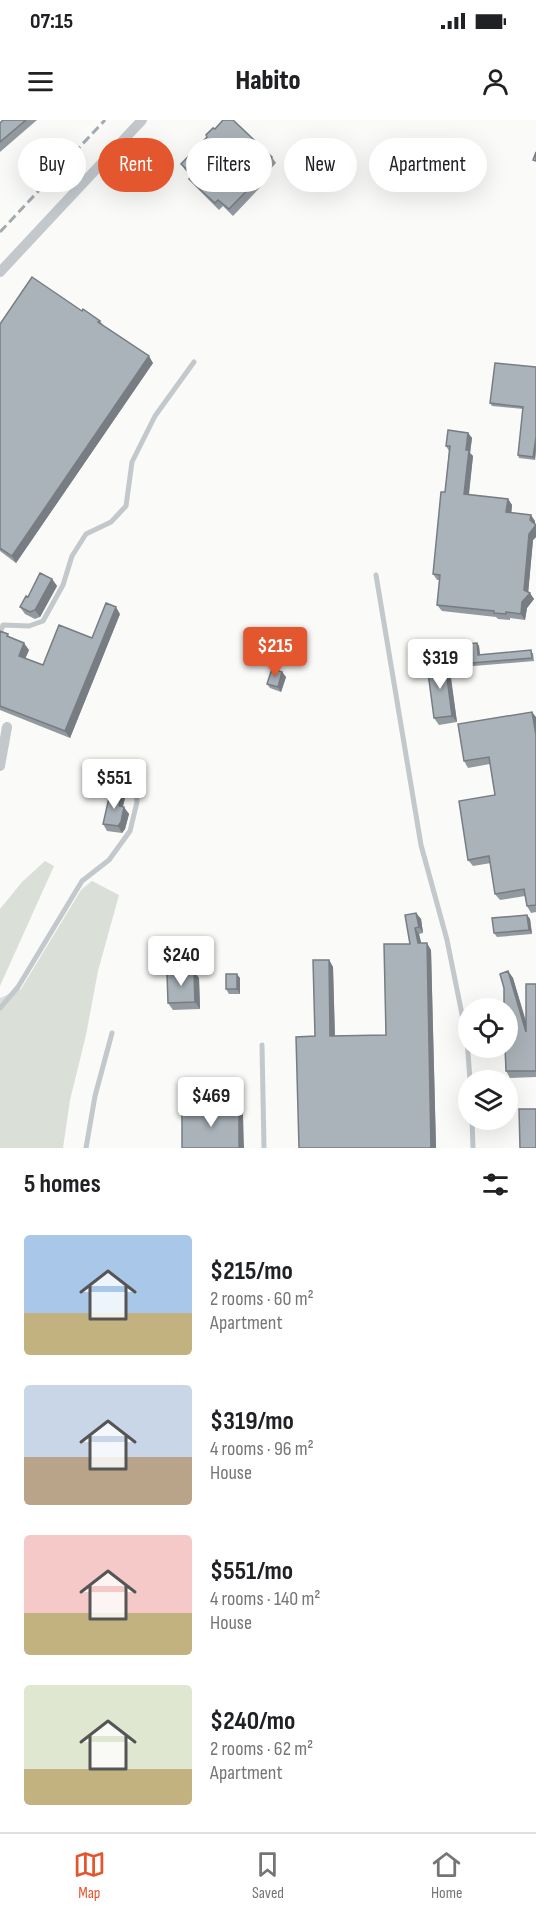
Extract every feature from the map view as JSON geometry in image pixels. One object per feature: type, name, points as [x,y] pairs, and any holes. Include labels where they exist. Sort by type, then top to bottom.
[{"type":"street","points":[[0,272],[142,120]]},
{"type":"street","points":[[0,766],[3,725]]},
{"type":"lane","points":[[0,633],[3,625],[29,626],[44,621],[63,585],[72,556],[86,534],[111,522],[126,506],[132,462],[155,416],[194,362]]},
{"type":"lane","points":[[376,575],[421,845],[447,940],[467,1039],[469,1070]]},
{"type":"lane","points":[[0,1008],[18,987],[82,881],[109,860],[130,831],[137,802],[135,765]]},
{"type":"lane","points":[[86,1148],[95,1096],[112,1033]]},
{"type":"lane","points":[[262,1045],[264,1148]]},
{"type":"lane","points":[[472,1130],[473,1148]]},
{"type":"shaded area","points":[[45,861],[54,866],[0,986],[0,909],[22,882]]},
{"type":"shaded area","points":[[92,881],[119,895],[98,971],[86,1035],[70,1100],[63,1148],[0,1148],[0,998],[21,989],[81,890]]},
{"type":"building","points":[[3,120],[26,120],[0,142],[0,123]]},
{"type":"building","points":[[223,120],[233,120],[252,138],[206,138],[206,135],[213,128],[215,129]]},
{"type":"building","points":[[186,159],[186,169],[181,164]]},
{"type":"building","points":[[203,192],[246,192],[229,209],[218,200],[215,203]]},
{"type":"building","points":[[32,277],[82,311],[83,309],[100,321],[98,322],[149,356],[12,556],[0,548],[0,324]]},
{"type":"building","points":[[495,363],[536,367],[536,437],[533,457],[518,455],[523,407],[490,403]]},
{"type":"building","points":[[448,430],[468,433],[466,450],[469,450],[464,494],[508,499],[506,512],[531,515],[530,520],[536,525],[529,534],[524,590],[530,593],[522,602],[521,614],[494,613],[494,611],[437,605],[440,575],[433,574],[441,492],[445,492],[450,446],[446,446]]},
{"type":"building","points":[[40,573],[52,579],[35,610],[30,612],[20,607],[26,596],[28,597]]},
{"type":"building","points":[[106,603],[116,607],[65,731],[0,706],[0,631],[24,643],[19,656],[43,665],[59,625],[92,638]]},
{"type":"building","points":[[477,643],[478,655],[531,650],[532,658],[447,665],[440,663],[440,658],[446,657],[445,646]]},
{"type":"building","points":[[445,663],[452,716],[434,718],[427,665]]},
{"type":"building","points":[[272,669],[282,672],[278,687],[267,684]]},
{"type":"building","points":[[532,712],[536,735],[536,905],[527,906],[524,889],[495,894],[489,856],[468,860],[459,801],[495,795],[489,757],[464,761],[458,724]]},
{"type":"building","points":[[111,789],[121,791],[119,806],[124,807],[118,826],[103,824]]},
{"type":"building","points":[[416,913],[419,927],[415,928],[418,943],[427,943],[431,1148],[299,1148],[296,1037],[315,1036],[313,960],[329,960],[330,1036],[386,1035],[384,944],[410,944],[405,915]]},
{"type":"building","points":[[527,915],[529,930],[494,933],[492,918]]},
{"type":"building","points":[[508,971],[516,998],[504,998],[500,974]]},
{"type":"building","points":[[194,972],[195,1002],[168,1003],[167,973]]},
{"type":"building","points":[[226,974],[237,974],[237,989],[226,989]]},
{"type":"building","points":[[526,984],[536,984],[536,1071],[506,1070],[505,1058],[518,1058],[518,1005],[526,1032]]},
{"type":"building","points":[[239,1108],[239,1148],[182,1148],[182,1109]]},
{"type":"building","points":[[519,1109],[536,1109],[536,1148],[520,1148]]},
{"type":"railway","points":[[0,232],[105,120]]}]
